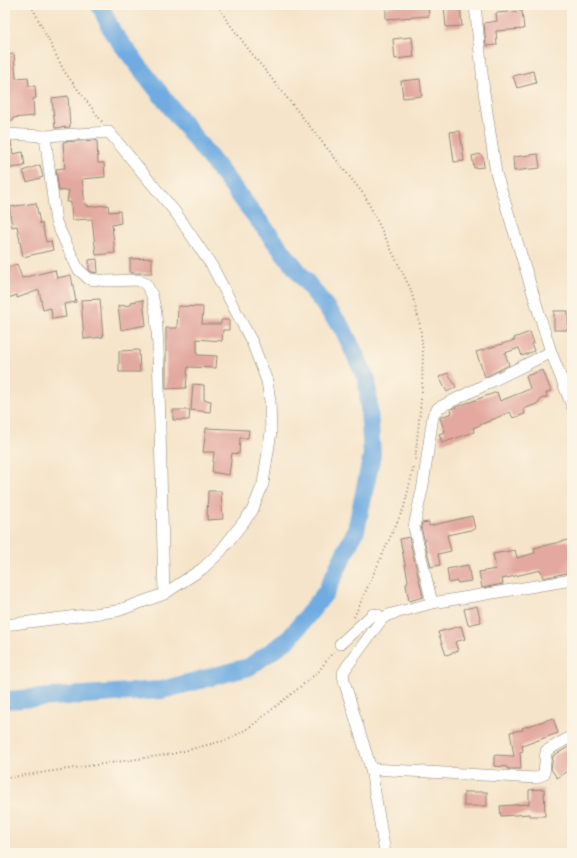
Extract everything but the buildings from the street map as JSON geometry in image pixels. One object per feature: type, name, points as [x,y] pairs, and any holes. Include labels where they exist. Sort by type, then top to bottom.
[{"type":"street","points":[[475,5],[484,92],[496,173],[551,352],[572,406]]},
{"type":"street","points":[[5,134],[45,136],[110,132],[176,213],[212,266],[252,342],[268,381],[271,432],[263,484],[252,510],[220,552],[202,569],[164,594],[117,611],[5,625]]},
{"type":"street","points":[[45,136],[56,222],[78,269],[89,279],[107,281],[138,280],[146,284],[152,296],[156,313],[158,346],[164,594]]},
{"type":"street","points":[[432,602],[414,527],[423,485],[433,416],[438,408],[551,352]]},
{"type":"street","points":[[385,853],[371,769],[346,692],[343,673],[348,665],[382,619],[388,615],[432,602],[572,580]]},
{"type":"street","points":[[340,644],[373,614],[378,615],[382,619]]},
{"type":"street","points":[[371,769],[536,778],[544,774],[546,751],[572,736]]},
{"type":"path","points":[[31,5],[64,71],[110,132]]},
{"type":"path","points":[[218,5],[226,19],[249,50],[365,196],[411,290],[420,325],[423,352],[422,390],[415,465],[409,490],[386,548],[351,623]]},
{"type":"path","points":[[5,778],[172,754],[227,740],[249,728],[314,675],[340,644]]},
{"type":"waterway","points":[[5,700],[162,690],[249,667],[289,639],[326,592],[356,530],[372,455],[367,380],[343,329],[113,33],[100,5]]}]
